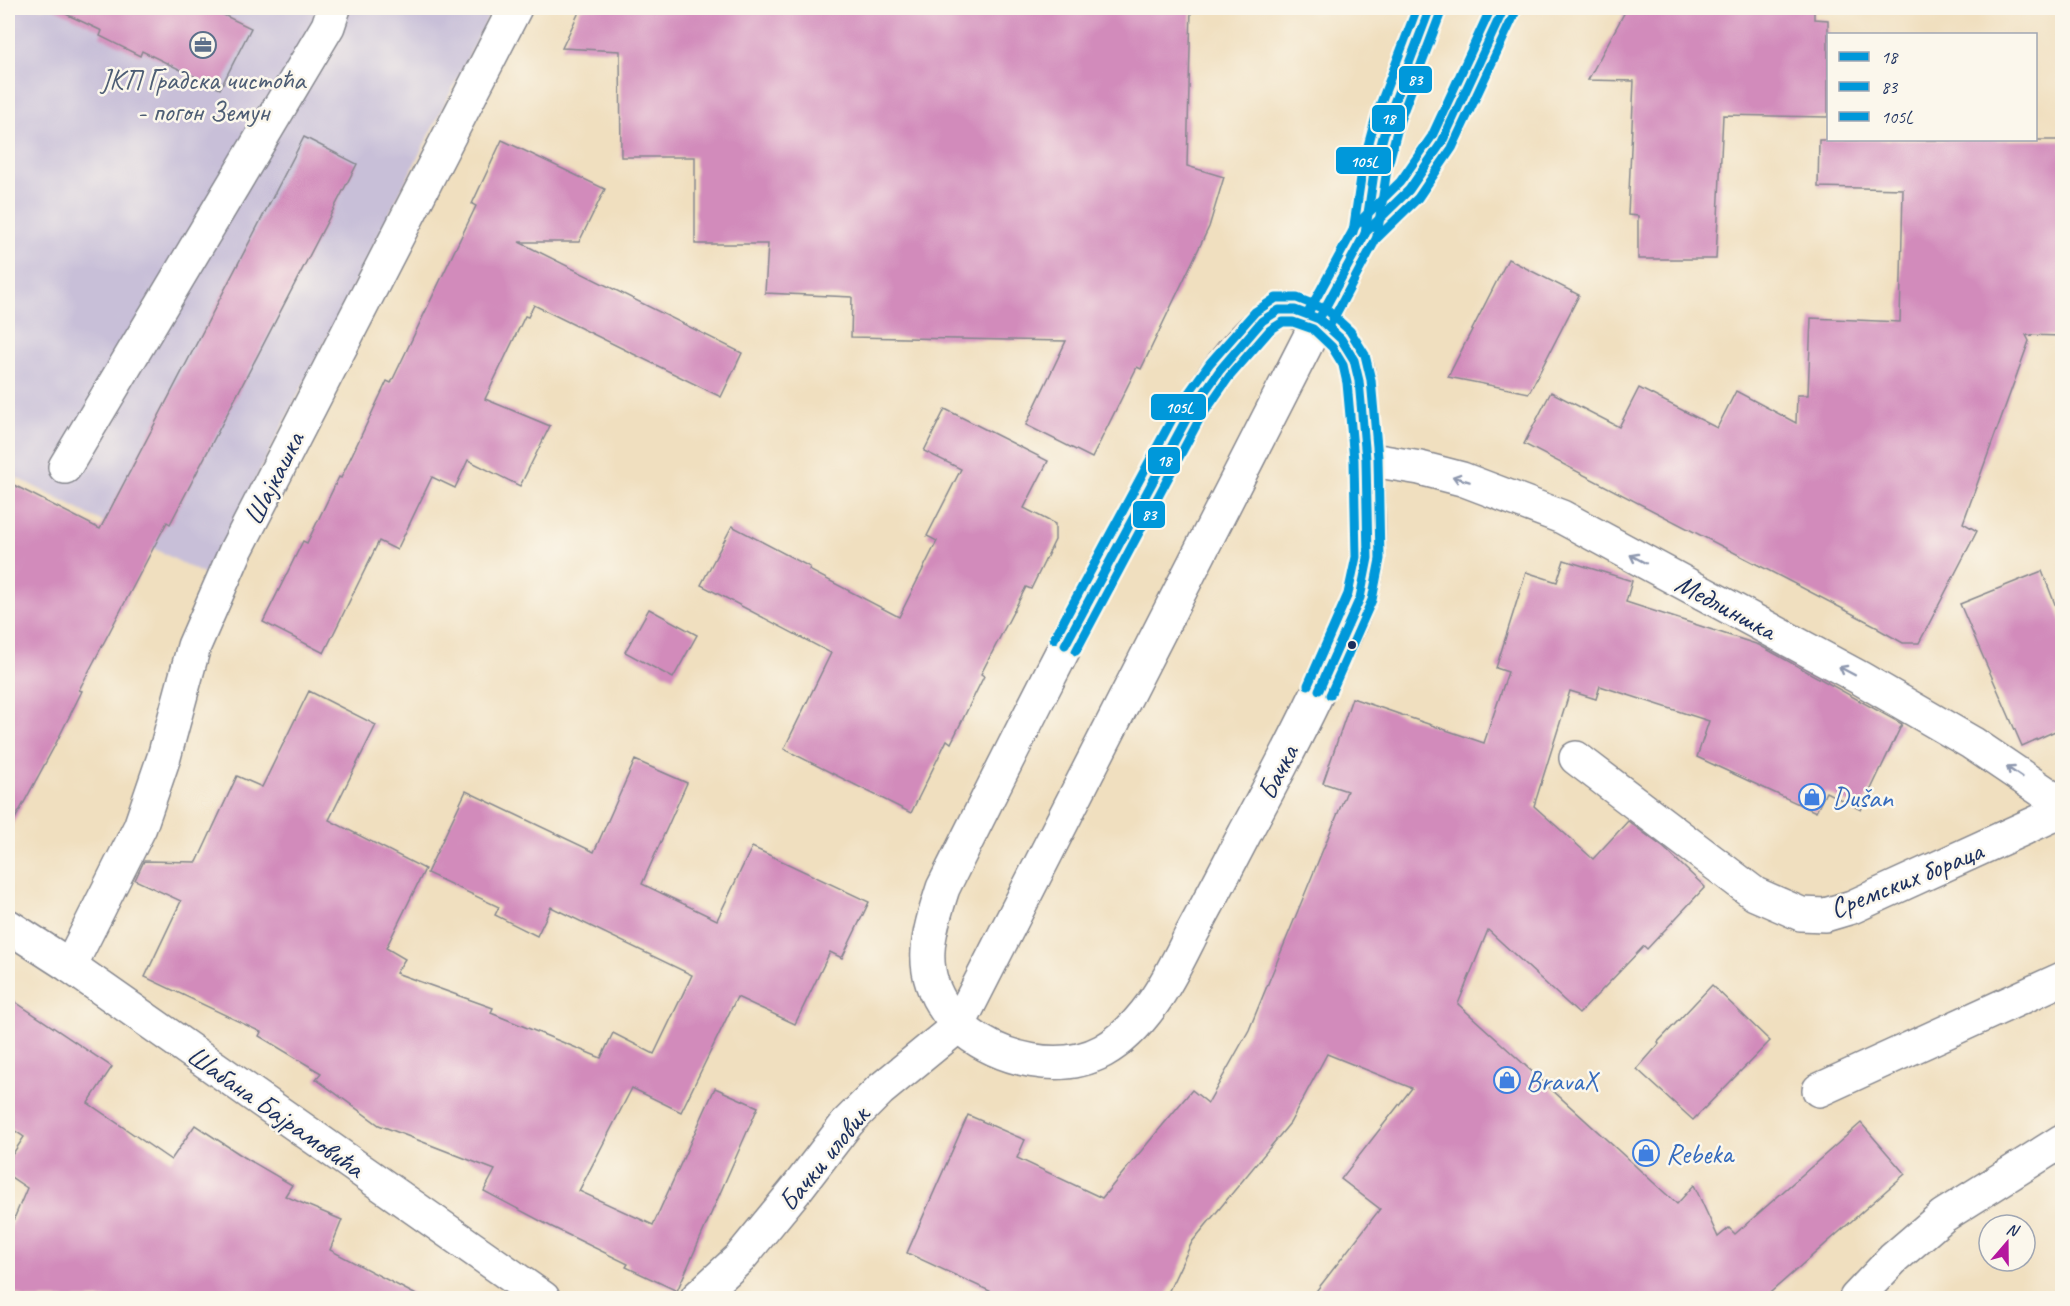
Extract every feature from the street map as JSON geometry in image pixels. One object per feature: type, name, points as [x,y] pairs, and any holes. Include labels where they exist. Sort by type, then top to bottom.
[{"type":"street","points":[[65,467],[328,26],[334,8]]},
{"type":"street","name":"Шајкашка","points":[[70,966],[140,827],[164,757],[194,646],[236,550],[515,8]]},
{"type":"street","points":[[1366,232],[1375,166],[1386,126],[1430,8]]},
{"type":"street","points":[[958,1026],[1319,319],[1366,232],[1409,190],[1442,141],[1503,8]]},
{"type":"street","name":"Бачка","points":[[1279,310],[1295,310],[1319,319],[1341,339],[1354,360],[1359,381],[1366,459],[1368,558],[1360,598],[1323,681],[1279,770],[1154,1002],[1122,1037],[1105,1050],[1092,1056],[1055,1064],[1002,1052],[974,1038],[958,1026],[938,998],[928,969],[927,949],[931,925],[943,888],[1060,655],[1189,414],[1220,370],[1262,321],[1279,310]]},
{"type":"street","name":"Медлиншка","points":[[1366,459],[1420,468],[1462,479],[1562,517],[1860,678],[1972,743],[2062,804]]},
{"type":"street","name":"Сремских бораца","points":[[1576,758],[1755,894],[1801,914],[1825,915],[1852,907],[2062,811]]},
{"type":"street","name":"Шабана Бајрамовића","points":[[8,926],[70,966],[543,1299]]},
{"type":"street","points":[[1819,1090],[2062,979]]},
{"type":"street","name":"Бачки иловик","points":[[697,1299],[740,1258],[848,1122],[880,1090],[958,1026]]},
{"type":"street","points":[[1856,1299],[1893,1259],[1943,1216],[2062,1141]]},
{"type":"shaded area","name":"ЈКП Градска чистоћа - погон Земун","points":[[8,8],[493,8],[207,576],[8,473]]},
{"type":"building","points":[[53,8],[209,8],[251,28],[220,89],[142,51],[140,56],[100,36],[102,31]]},
{"type":"building","points":[[581,8],[1191,8],[1187,166],[1224,177],[1209,227],[1141,369],[1137,367],[1092,458],[1026,425],[1066,341],[851,337],[852,297],[765,293],[768,244],[695,244],[695,157],[621,157],[620,51],[562,48]]},
{"type":"building","points":[[1627,8],[1814,9],[1814,19],[1828,20],[1827,117],[1723,115],[1716,259],[1638,259],[1638,216],[1628,215],[1634,81],[1588,80]]},
{"type":"building","points":[[304,137],[357,164],[170,524],[167,522],[79,690],[82,691],[8,832],[8,482],[100,529]]},
{"type":"building","points":[[502,140],[605,189],[579,242],[519,242],[742,353],[721,397],[534,305],[528,317],[525,316],[485,399],[550,426],[520,486],[468,460],[455,488],[432,477],[397,550],[379,541],[324,653],[263,622],[303,541],[307,543],[339,477],[341,478],[387,381],[391,383],[476,206],[472,204]]},
{"type":"building","points":[[1819,140],[2062,140],[2062,336],[2026,335],[2029,341],[1963,523],[1977,531],[1919,643],[1903,643],[1878,627],[1524,444],[1551,392],[1619,427],[1639,388],[1717,428],[1736,391],[1796,423],[1797,395],[1808,395],[1811,318],[1900,322],[1903,189],[1818,187]]},
{"type":"building","points":[[1508,259],[1579,295],[1529,393],[1448,377]]},
{"type":"building","points":[[945,409],[1048,461],[1024,508],[1055,524],[1055,540],[1031,589],[1026,587],[981,674],[984,676],[951,743],[947,740],[911,813],[784,749],[831,653],[701,585],[732,526],[899,617],[937,541],[927,536],[961,469],[924,451]]},
{"type":"building","points":[[1564,560],[1632,581],[1626,602],[1759,645],[1902,724],[1861,810],[1826,792],[1816,812],[1697,757],[1709,721],[1600,686],[1596,699],[1570,691],[1534,806],[1593,859],[1628,821],[1664,848],[1705,887],[1647,949],[1644,946],[1579,1014],[1488,930],[1458,1004],[1677,1204],[1694,1185],[1718,1237],[1729,1228],[1735,1234],[1861,1123],[1905,1174],[1763,1299],[1310,1299],[1380,1209],[1341,1179],[1412,1088],[1327,1054],[1290,1123],[1192,1242],[1165,1299],[1007,1299],[907,1253],[968,1115],[1025,1140],[1017,1158],[1102,1198],[1192,1090],[1208,1103],[1249,1030],[1347,791],[1323,783],[1352,698],[1484,743],[1508,672],[1496,668],[1526,572],[1557,582]]},
{"type":"building","points":[[2042,571],[2062,622],[2062,728],[2022,746],[1960,604]]},
{"type":"building","points":[[649,609],[697,635],[673,678],[625,652]]},
{"type":"building","points":[[309,691],[376,725],[329,820],[425,869],[386,948],[405,959],[396,973],[493,1008],[491,1013],[601,1058],[613,1033],[654,1054],[692,975],[551,907],[537,936],[495,915],[499,907],[427,873],[466,791],[594,852],[635,760],[687,783],[642,884],[717,920],[752,847],[869,902],[842,958],[830,952],[795,1024],[737,997],[681,1112],[632,1088],[579,1191],[653,1225],[715,1088],[758,1107],[677,1291],[626,1267],[628,1264],[484,1191],[495,1170],[379,1125],[316,1079],[321,1073],[259,1036],[261,1032],[145,977],[181,901],[135,880],[144,861],[197,862],[237,776],[262,787]]},
{"type":"building","points":[[1712,985],[1770,1041],[1693,1120],[1637,1069],[1659,1044],[1658,1042]]},
{"type":"building","points":[[8,997],[112,1067],[88,1103],[171,1160],[195,1125],[292,1185],[285,1196],[342,1220],[330,1250],[424,1299],[26,1299],[8,1290],[8,1233],[27,1188],[8,1175],[8,1161],[24,1137],[8,1126]]},
{"type":"transit line","name":"105L","points":[[1353,232],[1363,164],[1377,113],[1417,8]]},
{"type":"transit line","name":"18","points":[[1365,234],[1375,166],[1389,116],[1430,8]]},
{"type":"transit line","name":"105L","points":[[1308,313],[1356,225],[1400,182],[1432,136],[1491,8]]},
{"type":"transit line","name":"18","points":[[1319,319],[1366,232],[1409,190],[1442,142],[1504,8]]},
{"type":"transit line","name":"83","points":[[1377,236],[1387,169],[1400,120],[1441,12]]},
{"type":"transit line","name":"83","points":[[1330,325],[1376,239],[1418,198],[1452,148],[1515,13]]},
{"type":"transit line","name":"105L","points":[[1054,639],[1178,408],[1210,363],[1255,312],[1276,298],[1297,298],[1327,310],[1350,331],[1365,355],[1371,380],[1378,458],[1380,559],[1372,600],[1330,695]]},
{"type":"transit line","name":"18","points":[[1065,645],[1189,414],[1220,370],[1262,321],[1279,310],[1295,310],[1319,319],[1341,339],[1354,360],[1359,381],[1366,459],[1368,558],[1360,598],[1319,690]]},
{"type":"transit line","name":"83","points":[[1076,651],[1199,420],[1229,377],[1270,330],[1283,322],[1293,322],[1313,329],[1332,347],[1343,365],[1347,383],[1354,460],[1356,557],[1348,594],[1308,685]]},
{"type":"place","name":"ЈКП Градска чистоћа - погон Земун","points":[[203,45]]},
{"type":"place","name":"Dušan","points":[[1812,797]]},
{"type":"place","name":"BravaX","points":[[1507,1080]]},
{"type":"place","name":"Rebeka","points":[[1646,1153]]}]
